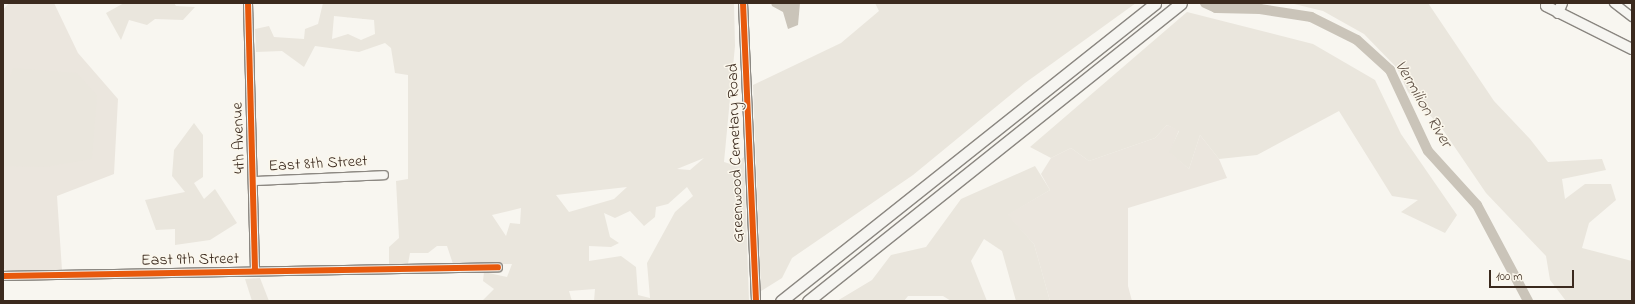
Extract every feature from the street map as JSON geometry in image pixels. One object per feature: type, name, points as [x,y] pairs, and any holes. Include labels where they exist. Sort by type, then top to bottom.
[{"type":"highway","points":[[781,301],[1155,3]]},
{"type":"highway","points":[[808,301],[1181,3]]},
{"type":"main road","points":[[1544,4],[1560,8],[1632,48]]},
{"type":"street","name":"4th Avenue","points":[[248,3],[254,181],[255,271]]},
{"type":"street","name":"Greenwood Cemetary Road","points":[[743,3],[756,301]]},
{"type":"street","points":[[1614,3],[1632,17]]},
{"type":"street","name":"East 8th Street","points":[[254,181],[384,175]]},
{"type":"street","name":"East 9th Street","points":[[3,276],[498,267]]},
{"type":"shaded area","points":[[9,3],[54,3],[78,53],[118,99],[114,174],[57,196],[62,270],[12,272],[3,269],[3,10]]},
{"type":"shaded area","points":[[124,3],[174,3],[176,6],[195,7],[183,20],[155,19],[147,25],[129,20],[121,40],[106,13]]},
{"type":"shaded area","points":[[323,3],[734,3],[735,46],[724,162],[734,165],[744,157],[749,301],[594,301],[595,289],[569,291],[572,301],[482,301],[494,289],[483,281],[484,272],[507,277],[512,264],[453,264],[447,246],[437,246],[428,253],[410,253],[408,264],[389,264],[389,247],[399,238],[396,181],[408,179],[408,75],[395,73],[391,48],[385,43],[359,52],[315,46],[304,67],[282,51],[256,52],[255,29],[269,26],[274,37],[304,39],[305,29],[318,24]],"holes":[[[334,16],[374,20],[375,34],[361,40],[348,34],[332,39]],[[704,158],[690,170],[677,169]],[[627,187],[614,199],[569,212],[556,195]],[[687,187],[693,196],[675,212],[647,263],[650,298],[638,295],[636,267],[621,256],[589,261],[589,246],[611,247],[619,243],[610,237],[604,213],[615,218],[630,211],[644,226],[655,217],[656,207],[668,204]],[[521,208],[520,224],[510,223],[506,236],[492,215]]]},
{"type":"shaded area","points":[[771,3],[800,3],[798,25],[788,29],[783,12],[772,6]]},
{"type":"shaded area","points":[[875,3],[1136,3],[1025,83],[913,175],[792,258],[782,278],[761,291],[753,85],[841,43],[879,11]]},
{"type":"shaded area","points":[[1290,3],[1428,3],[1494,101],[1530,139],[1548,162],[1602,159],[1606,170],[1562,179],[1565,199],[1585,184],[1611,184],[1616,200],[1589,223],[1582,248],[1632,261],[1632,301],[1566,301],[1550,280],[1546,256],[1486,193],[1441,127],[1408,92],[1397,68],[1364,34],[1323,11]]},
{"type":"shaded area","points":[[1187,12],[1313,44],[1375,80],[1401,134],[1457,215],[1445,233],[1401,212],[1418,200],[1392,196],[1339,111],[1257,155],[1219,159],[1200,135],[1189,169],[1169,152],[1179,131],[1167,125],[1155,138],[1089,161],[1071,148],[1051,158],[1030,147]]},
{"type":"shaded area","points":[[13,68],[77,73],[97,95],[92,159],[45,167],[3,166],[3,100]]},
{"type":"shaded area","points":[[194,123],[203,135],[203,177],[194,183],[204,199],[215,189],[237,223],[210,240],[175,245],[175,229],[156,230],[145,200],[185,192],[172,176],[174,150]]},
{"type":"shaded area","points":[[1167,125],[1179,130],[1170,152],[1189,169],[1200,135],[1219,159],[1227,178],[1128,208],[1128,286],[1132,301],[1050,301],[1034,244],[1007,215],[1050,190],[1041,174],[1051,158],[1071,148],[1089,161],[1155,138]]},
{"type":"shaded area","points":[[1035,166],[1050,190],[1008,215],[1034,244],[1050,301],[1016,301],[1002,251],[984,239],[971,261],[987,301],[951,301],[943,296],[908,296],[904,301],[837,301],[872,280],[891,255],[926,247],[961,199]]},
{"type":"shaded area","points":[[260,278],[269,301],[252,301],[245,279]]},
{"type":"waterway","name":"Vermilion River","points":[[1205,3],[1216,8],[1260,9],[1311,17],[1357,40],[1390,70],[1428,151],[1477,205],[1528,301]]},
{"type":"cycle path","points":[[248,3],[255,271]]},
{"type":"cycle path","points":[[743,3],[756,301]]},
{"type":"cycle path","points":[[3,276],[498,267]]}]
